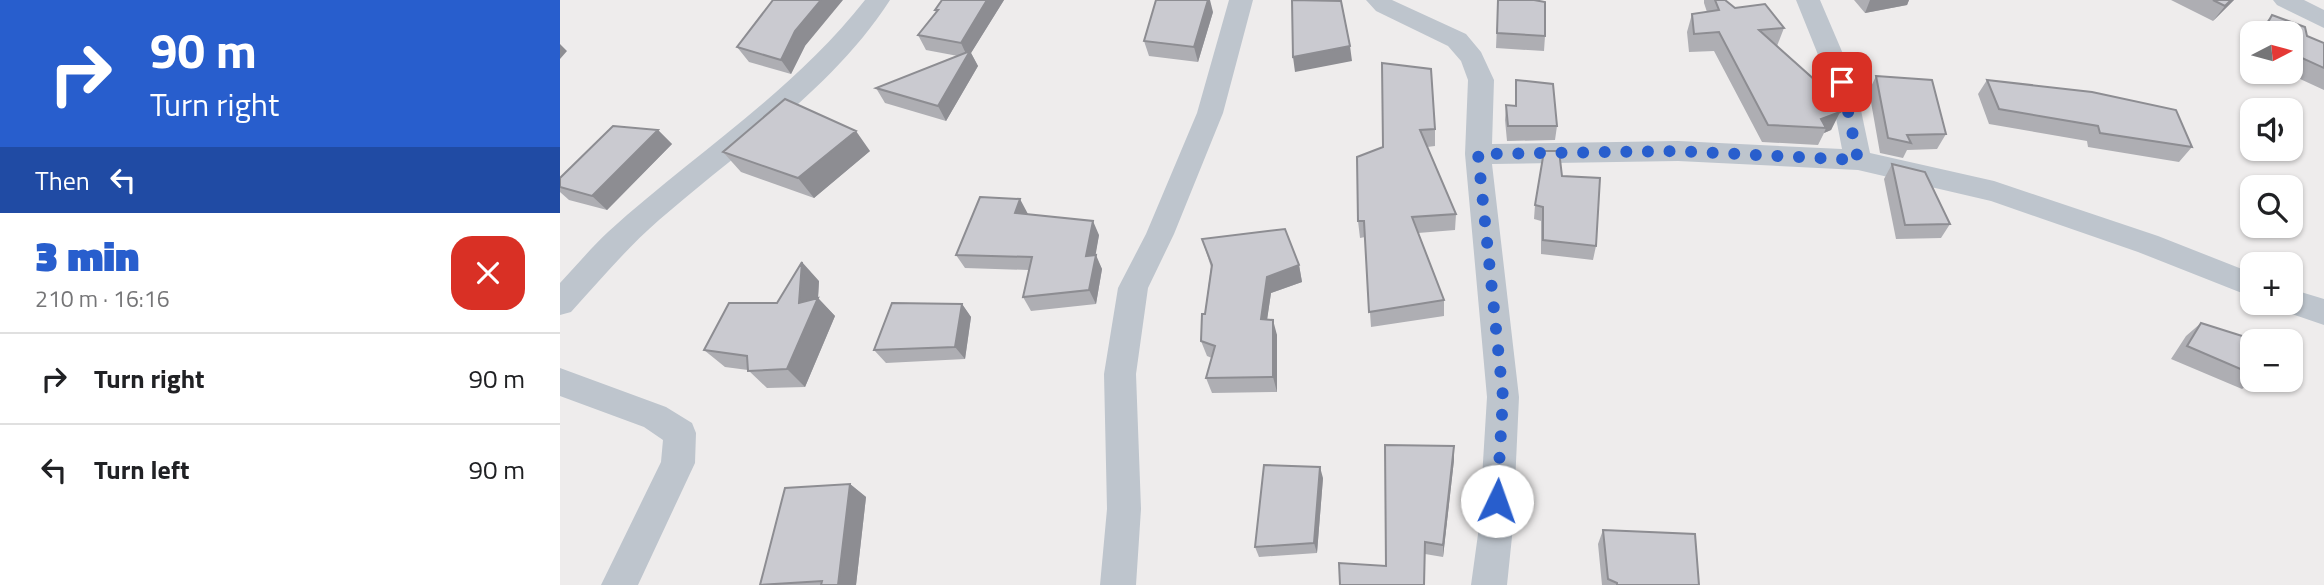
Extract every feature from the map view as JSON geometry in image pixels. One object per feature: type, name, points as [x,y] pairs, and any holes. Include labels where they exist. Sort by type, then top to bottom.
[{"type":"street","points":[[560,303],[616,242],[809,81],[853,36],[878,0]]},
{"type":"street","points":[[1118,585],[1124,509],[1120,374],[1133,288],[1160,234],[1210,113],[1241,0]]},
{"type":"street","points":[[1378,0],[1384,6],[1457,40],[1472,58],[1481,80],[1478,154],[1503,397],[1496,527],[1489,585]]},
{"type":"street","points":[[1808,0],[1842,82],[1858,160]]},
{"type":"street","points":[[2285,0],[2324,20]]},
{"type":"street","points":[[1478,154],[1678,151],[1858,160],[1994,191],[2148,244],[2240,280]]},
{"type":"street","points":[[2303,305],[2324,312]]},
{"type":"street","points":[[560,382],[655,417],[680,433],[678,463],[618,585]]},
{"type":"building","points":[[773,0],[821,0],[795,31],[781,60],[737,47]]},
{"type":"building","points":[[942,0],[987,0],[961,43],[918,35],[938,10],[935,10]]},
{"type":"building","points":[[1156,0],[1208,0],[1194,47],[1144,41]]},
{"type":"building","points":[[1292,0],[1341,1],[1350,46],[1293,57]]},
{"type":"building","points":[[1498,0],[1545,2],[1545,36],[1497,33]]},
{"type":"building","points":[[1715,0],[1725,0],[1735,8],[1765,4],[1784,28],[1759,30],[1817,82],[1840,112],[1821,119],[1826,128],[1768,125],[1719,32],[1694,34],[1692,14],[1719,10]]},
{"type":"building","points":[[2213,0],[2231,0],[2225,6]]},
{"type":"building","points":[[2272,15],[2288,21],[2269,21]]},
{"type":"building","points":[[2303,26],[2307,36],[2324,43],[2324,68],[2303,58]]},
{"type":"building","points":[[970,51],[938,106],[876,88]]},
{"type":"building","points":[[1382,63],[1431,69],[1435,129],[1420,130],[1456,214],[1412,217],[1444,300],[1369,312],[1364,221],[1358,221],[1357,157],[1383,147]]},
{"type":"building","points":[[1876,76],[1932,80],[1946,134],[1907,135],[1911,143],[1888,138]]},
{"type":"building","points":[[1516,80],[1553,84],[1557,126],[1508,126],[1506,105],[1516,106]]},
{"type":"building","points":[[1987,80],[2092,92],[2176,110],[2192,147],[2100,133],[2098,126],[1999,109]]},
{"type":"building","points":[[785,99],[856,131],[798,178],[723,152]]},
{"type":"building","points":[[613,126],[658,130],[592,196],[560,187],[560,178]]},
{"type":"building","points":[[1544,151],[1559,151],[1562,176],[1600,178],[1596,246],[1543,240],[1543,207],[1535,205]]},
{"type":"building","points":[[1892,164],[1925,172],[1950,224],[1905,225]]},
{"type":"building","points":[[980,197],[1020,199],[1015,213],[1093,221],[1086,256],[1096,255],[1089,290],[1023,297],[1032,257],[956,255]]},
{"type":"building","points":[[1285,229],[1299,265],[1267,277],[1261,319],[1273,320],[1273,377],[1206,378],[1215,346],[1201,341],[1202,314],[1205,314],[1212,265],[1202,239]]},
{"type":"building","points":[[802,262],[799,303],[818,298],[787,369],[748,371],[747,356],[704,350],[729,303],[777,303]]},
{"type":"building","points":[[892,303],[962,304],[955,347],[874,350]]},
{"type":"building","points":[[2201,323],[2240,335],[2240,369],[2187,346]]},
{"type":"building","points":[[1385,445],[1454,446],[1443,545],[1425,542],[1424,585],[1340,585],[1339,563],[1386,566]]},
{"type":"building","points":[[1264,465],[1320,467],[1314,543],[1255,547]]},
{"type":"building","points":[[850,484],[838,585],[821,585],[822,581],[760,585],[785,488]]},
{"type":"building","points":[[1603,530],[1695,534],[1699,585],[1617,585],[1608,579]]},
{"type":"route","points":[[1497,501],[1503,397],[1478,154],[1678,151],[1858,160],[1842,82]]}]
